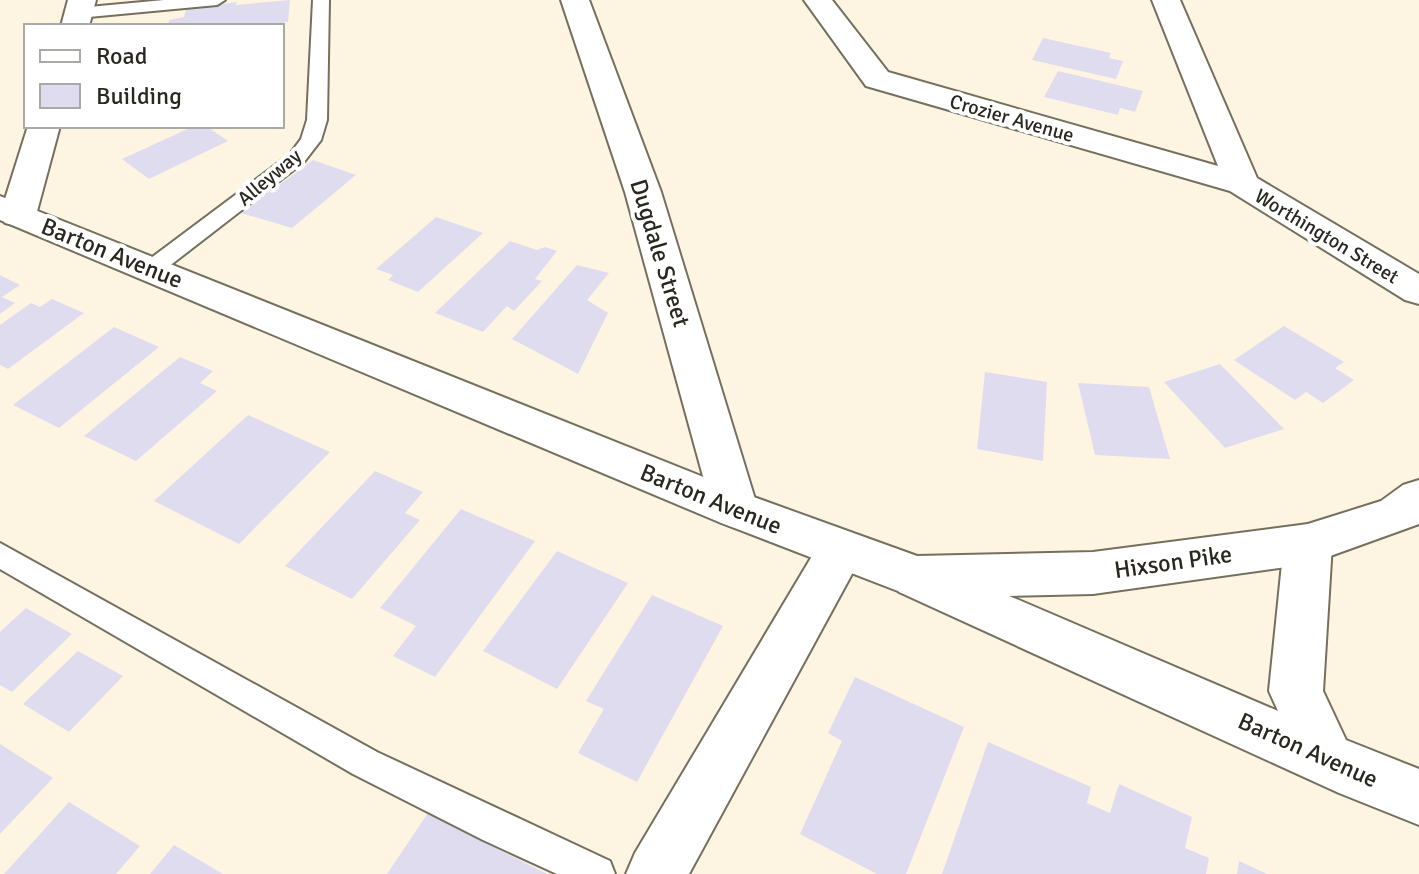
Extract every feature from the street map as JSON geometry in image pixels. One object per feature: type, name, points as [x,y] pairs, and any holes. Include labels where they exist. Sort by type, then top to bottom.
[{"type":"street","name":"Dugdale Street","points":[[575,0],[643,192],[735,509]]},
{"type":"street","name":"Crozier Avenue","points":[[818,0],[877,79],[1242,184]]},
{"type":"street","name":"Worthington Street","points":[[1166,0],[1242,184],[1419,291]]},
{"type":"street","points":[[9,211],[43,128]]},
{"type":"street","name":"Barton Avenue","points":[[9,211],[735,509],[916,577],[1326,759],[1419,797]]},
{"type":"street","name":"Hixson Pike","points":[[916,577],[1093,573],[1308,544],[1397,515],[1419,498]]},
{"type":"street","points":[[1308,544],[1296,691],[1326,759]]},
{"type":"street","points":[[656,874],[841,550]]},
{"type":"lane","points":[[78,13],[217,0]]},
{"type":"lane","name":"Alleyway","points":[[151,269],[297,158],[311,140],[317,120],[321,0]]},
{"type":"lane","points":[[0,555],[365,763],[495,828],[597,874]]},
{"type":"building","points":[[290,0],[288,22],[168,24],[169,20],[184,17],[186,9],[237,2],[236,5]]},
{"type":"building","points":[[1043,38],[1111,53],[1109,58],[1123,61],[1116,79],[1032,60]]},
{"type":"building","points":[[1058,71],[1143,91],[1135,112],[1120,108],[1118,115],[1044,97]]},
{"type":"building","points":[[190,128],[209,128],[228,141],[149,179],[122,159]]},
{"type":"building","points":[[313,160],[356,175],[292,228],[241,213]]},
{"type":"building","points":[[436,217],[483,233],[418,292],[388,280],[393,275],[376,269]]},
{"type":"building","points":[[510,241],[537,250],[545,247],[557,251],[535,279],[542,281],[514,311],[507,306],[483,332],[435,313]]},
{"type":"building","points":[[577,265],[609,273],[587,300],[608,313],[578,374],[512,339]]},
{"type":"building","points":[[0,275],[20,285],[2,297],[15,303],[0,314]]},
{"type":"building","points":[[52,299],[84,313],[8,369],[0,365],[0,325],[31,303],[40,307]]},
{"type":"building","points":[[1284,326],[1344,362],[1335,368],[1354,380],[1323,403],[1306,392],[1295,400],[1234,360]]},
{"type":"building","points":[[114,327],[159,347],[59,428],[13,405]]},
{"type":"building","points":[[180,357],[213,371],[200,383],[217,391],[136,461],[84,436]]},
{"type":"building","points":[[1220,364],[1284,429],[1225,448],[1164,382]]},
{"type":"building","points":[[985,372],[1047,382],[1043,461],[977,449]]},
{"type":"building","points":[[1078,383],[1149,387],[1170,459],[1095,455]]},
{"type":"building","points":[[248,415],[330,452],[239,544],[154,501]]},
{"type":"building","points":[[375,471],[423,492],[405,513],[420,520],[352,599],[285,566]]},
{"type":"building","points":[[461,509],[535,541],[435,677],[393,656],[416,626],[380,608]]},
{"type":"building","points":[[557,551],[628,583],[557,689],[483,651]]},
{"type":"building","points":[[652,595],[723,626],[637,782],[578,753],[604,709],[586,701]]},
{"type":"building","points":[[26,608],[72,634],[12,692],[0,685],[0,632]]},
{"type":"building","points":[[78,651],[123,676],[69,732],[23,704]]},
{"type":"building","points":[[855,677],[964,727],[906,874],[877,874],[800,834],[842,741],[828,733]]},
{"type":"building","points":[[988,742],[1091,787],[1087,803],[1110,813],[1119,784],[1192,817],[1185,848],[1209,858],[1206,874],[942,874]]},
{"type":"building","points":[[0,744],[53,778],[0,834]]},
{"type":"building","points":[[69,802],[140,846],[116,874],[4,874]]},
{"type":"building","points":[[428,813],[547,874],[387,874]]},
{"type":"building","points":[[174,845],[223,874],[150,874]]},
{"type":"building","points":[[1239,861],[1267,874],[1237,874]]}]
